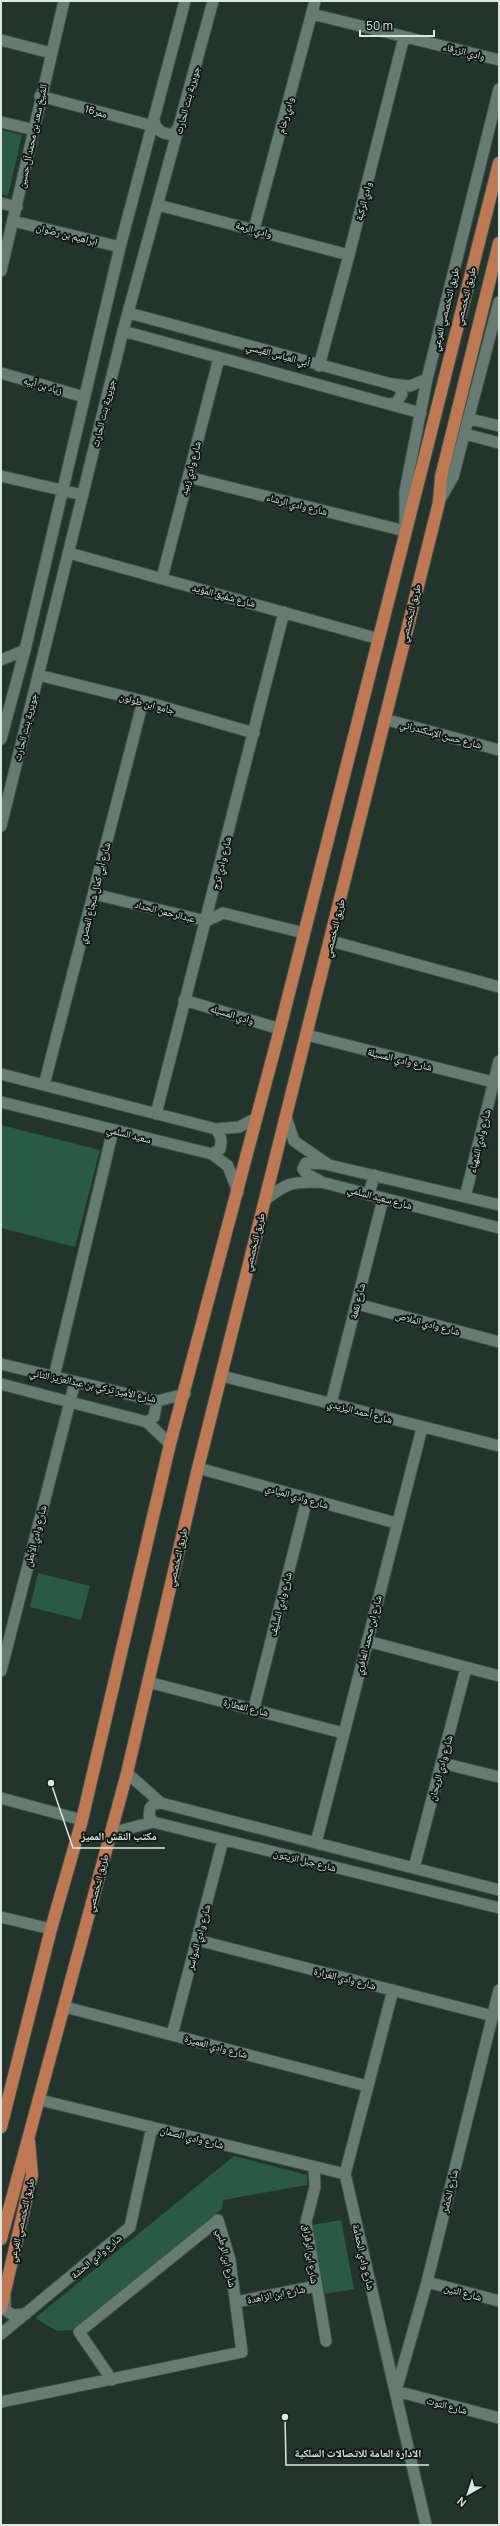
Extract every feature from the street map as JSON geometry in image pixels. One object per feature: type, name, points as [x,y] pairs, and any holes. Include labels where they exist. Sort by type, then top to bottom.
[{"type":"main road","name":"طريق التخصصي","points":[[1,2126],[51,1929],[82,1820],[170,1444],[280,1029],[499,163]]},
{"type":"main road","name":"طريق التخصصي","points":[[1,2239],[29,2132],[40,2100],[127,1773],[198,1468],[222,1376],[264,1201],[331,942],[384,719],[439,502],[441,477],[499,243]]},
{"type":"main road","name":"طريق التخصصي الفرعي","points":[[1,2308],[32,2175],[29,2132]]},
{"type":"street","name":"الشيخ سعد بن محمد آل حسين","points":[[1,271],[35,130],[40,96],[64,1]]},
{"type":"street","name":"جويرية بنت الحارث","points":[[1,739],[25,650],[120,247],[154,124],[185,1]]},
{"type":"street","name":"جويرية بنت الحارث","points":[[1,826],[124,331],[213,1]]},
{"type":"street","name":"وادي رخام","points":[[254,228],[315,1]]},
{"type":"street","name":"وادي الزرقاء","points":[[312,14],[499,60]]},
{"type":"street","name":"وادي الركبة","points":[[319,366],[349,256],[404,37]]},
{"type":"street","points":[[1,40],[51,53]]},
{"type":"street","name":"طريق التخصصي الفرعي","points":[[405,531],[404,491],[427,380],[499,89]]},
{"type":"street","name":"ممر16","points":[[40,96],[154,124]]},
{"type":"street","points":[[1,122],[35,130]]},
{"type":"street","points":[[154,124],[164,134],[173,134],[180,126]]},
{"type":"street","points":[[148,144],[158,138],[167,140],[172,152]]},
{"type":"street","points":[[1,203],[17,207]]},
{"type":"street","name":"وادي الرمة","points":[[158,205],[254,228],[349,256]]},
{"type":"street","name":"ابراهيم بن رضوان","points":[[13,221],[120,247]]},
{"type":"street","points":[[439,502],[453,477],[470,419],[499,302]]},
{"type":"street","name":"أبي العباس القيسي","points":[[129,313],[319,366],[391,384],[410,386],[427,380]]},
{"type":"street","points":[[152,339],[145,336],[143,326],[150,321],[156,321]]},
{"type":"street","name":"أبي العباس القيسي","points":[[124,331],[421,413]]},
{"type":"street","name":"شارع وادي زبيد","points":[[162,578],[219,358]]},
{"type":"street","name":"زياد بن أبيه","points":[[1,373],[84,397]]},
{"type":"street","points":[[389,404],[397,402],[402,394],[400,388],[391,384]]},
{"type":"street","points":[[470,419],[499,426]]},
{"type":"street","points":[[465,434],[499,443]]},
{"type":"street","points":[[1,476],[83,496]]},
{"type":"street","name":"شارع وادي الرشاء","points":[[188,477],[405,531]]},
{"type":"street","name":"شارع شفيق المؤيد","points":[[69,553],[379,639]]},
{"type":"street","name":"شارع وادي ترج","points":[[156,1114],[284,612]]},
{"type":"street","points":[[1,660],[25,650]]},
{"type":"street","name":"جامع ابن طولون","points":[[38,675],[143,701],[254,733]]},
{"type":"street","points":[[1,695],[9,709]]},
{"type":"street","name":"شارع أبي كمال شجاع المصري","points":[[44,1085],[143,701]]},
{"type":"street","name":"شارع حسن الإسكندراني","points":[[384,719],[499,750]]},
{"type":"street","name":"عبدالرحمن الحداد","points":[[94,894],[206,921],[223,913],[304,933]]},
{"type":"street","points":[[331,942],[499,988]]},
{"type":"street","name":"وادي المسيله","points":[[184,1000],[280,1029]]},
{"type":"street","name":"شارع وادي المسيلة","points":[[307,1035],[493,1082]]},
{"type":"street","name":"شارع وادي الشهباء","points":[[465,1197],[499,1062]]},
{"type":"street","points":[[1,1074],[216,1129],[238,1127],[256,1118]]},
{"type":"street","name":"سعيد السلمي","points":[[1,1102],[212,1154],[228,1166],[238,1192]]},
{"type":"street","name":"شارع سعيد السلمي","points":[[286,1117],[294,1141],[329,1164],[499,1206]]},
{"type":"street","points":[[212,1154],[220,1149],[222,1142],[220,1134],[216,1129]]},
{"type":"street","points":[[54,1377],[113,1130]]},
{"type":"street","points":[[321,1182],[307,1174],[303,1169],[306,1163],[329,1164]]},
{"type":"street","points":[[369,1195],[374,1175]]},
{"type":"street","name":"شارع سعيد السلمي","points":[[264,1201],[283,1186],[299,1182],[321,1182],[499,1228]]},
{"type":"street","name":"شارع نقعة","points":[[331,1403],[383,1199]]},
{"type":"street","name":"شارع وادي الملاص","points":[[357,1304],[499,1342]]},
{"type":"street","points":[[3,1384],[15,1384],[19,1378],[5,1365]]},
{"type":"street","name":"شارع الأمير تركي بن عبدالعزيز الثاني","points":[[5,1365],[157,1401],[184,1394]]},
{"type":"street","points":[[33,1392],[24,1384],[24,1381],[35,1373]]},
{"type":"street","name":"شارع أحمد اليزيدي","points":[[222,1376],[331,1403],[422,1428],[499,1446]]},
{"type":"street","name":"شارع وادي الأبطن","points":[[1,1670],[75,1382]]},
{"type":"street","name":"شارع الأمير تركي بن عبدالعزيز الثاني","points":[[3,1384],[147,1422],[170,1444]]},
{"type":"street","points":[[147,1422],[154,1417],[157,1401]]},
{"type":"street","name":"شارع ابن محمد العافري","points":[[316,1843],[396,1523],[422,1428]]},
{"type":"street","name":"شارع وادي الميادي","points":[[198,1468],[396,1523]]},
{"type":"street","name":"شارع وادي السليف","points":[[254,1708],[307,1499]]},
{"type":"street","points":[[367,1642],[499,1676]]},
{"type":"street","name":"شارع وادي الريحان","points":[[414,1868],[466,1668]]},
{"type":"street","name":"شارع القطارة","points":[[148,1682],[254,1708],[343,1733]]},
{"type":"street","points":[[442,1763],[499,1777]]},
{"type":"street","name":"شارع جبل الزيتون","points":[[127,1773],[161,1803],[499,1890]]},
{"type":"street","points":[[1,1798],[82,1820]]},
{"type":"street","points":[[153,1822],[149,1816],[150,1808],[154,1804],[161,1803]]},
{"type":"street","name":"شارع جبل الزيتون","points":[[111,1833],[153,1822],[499,1908]]},
{"type":"street","name":"شارع وادي الدواسر","points":[[172,2035],[223,1840]]},
{"type":"street","points":[[1,1917],[51,1929]]},
{"type":"street","name":"شارع وادي الغرارة","points":[[197,1940],[493,2016]]},
{"type":"street","name":"شارع وادي الحمامة","points":[[393,1990],[345,2174],[426,2525]]},
{"type":"street","name":"شارع الخضر","points":[[396,2391],[427,2282],[499,1990]]},
{"type":"street","name":"شارع وادي العميرة","points":[[64,2007],[368,2086]]},
{"type":"street","name":"شارع وادي الصمان","points":[[40,2100],[314,2168],[345,2174]]},
{"type":"street","name":"شارع وادي الحشة","points":[[1,2334],[130,2227],[152,2127]]},
{"type":"street","name":"شارع ابن الرقراق","points":[[314,2168],[315,2187],[306,2222],[326,2341]]},
{"type":"street","name":"شارع ابن الرطبي","points":[[1,2402],[112,2380],[242,2352],[230,2260],[218,2220],[78,2332],[112,2380]]},
{"type":"street","name":"شارع التين","points":[[427,2282],[499,2301]]},
{"type":"street","name":"شارع ابن الزاهدة","points":[[236,2302],[316,2286]]},
{"type":"street","points":[[4,2294],[5,2310],[13,2315],[26,2314]]},
{"type":"street","name":"شارع التوت","points":[[396,2391],[499,2418]]},
{"type":"green space","points":[[1,130],[22,135],[8,196],[1,194]]},
{"type":"green space","points":[[1,1125],[100,1150],[75,1247],[1,1228]]},
{"type":"green space","points":[[38,1573],[90,1586],[81,1620],[30,1607]]},
{"type":"green space","points":[[234,2156],[307,2175],[307,2185],[223,2200],[222,2209],[72,2330],[57,2331],[35,2318]]},
{"type":"green space","points":[[341,2220],[354,2289],[325,2294],[312,2225]]},
{"type":"place","name":"مكتب النقش المميز","points":[[51,1783]]},
{"type":"place","name":"الادارة العامة للاتصالات السلكية","points":[[285,2417]]}]
